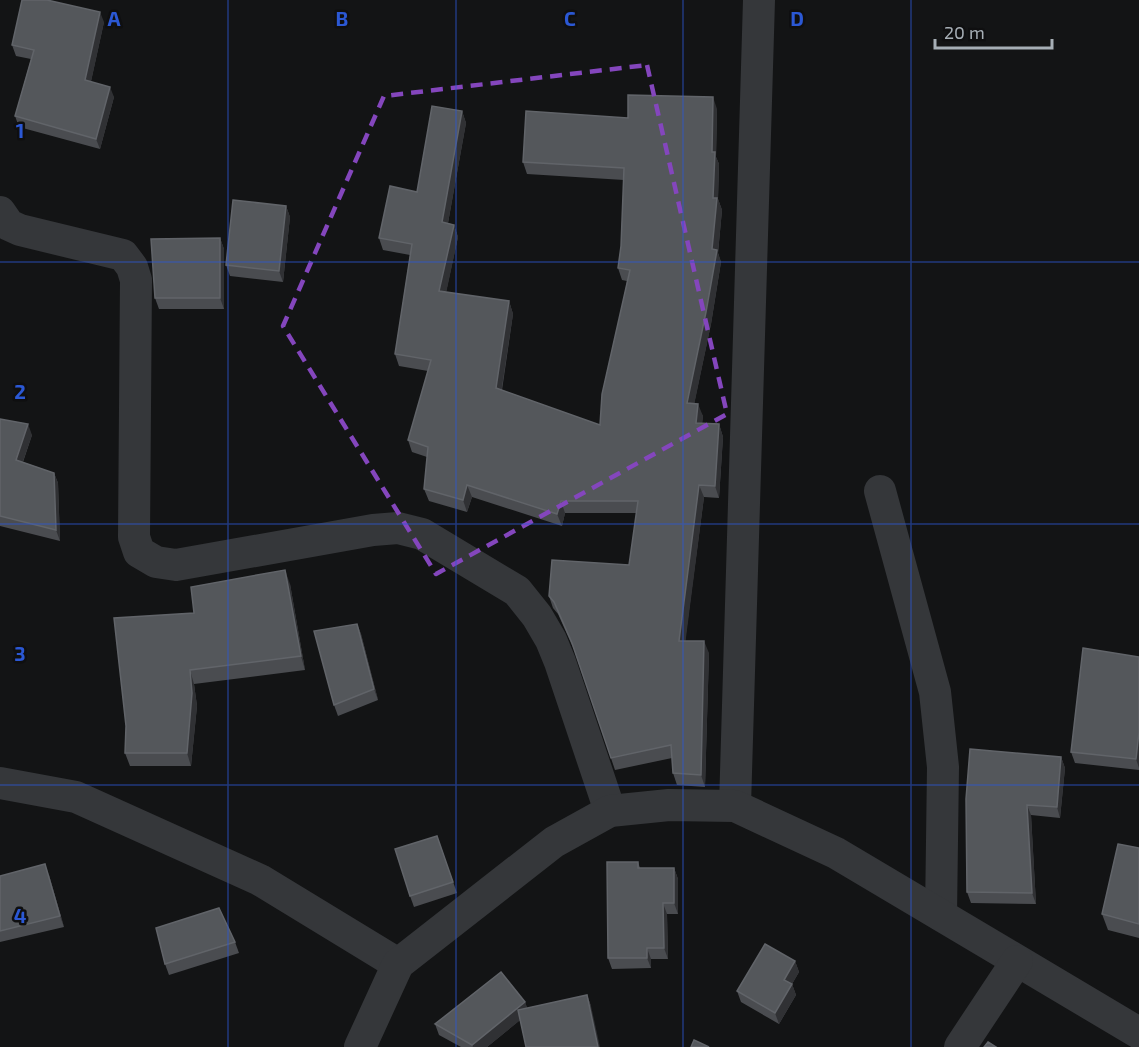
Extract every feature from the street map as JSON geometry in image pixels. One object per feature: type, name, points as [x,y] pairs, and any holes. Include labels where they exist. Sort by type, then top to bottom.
[{"type":"street","points":[[735,806],[759,0]]},
{"type":"street","points":[[0,212],[9,225],[20,230],[123,255],[132,267],[136,280],[134,537],[139,552],[156,562],[176,565],[373,530],[398,528],[422,534],[517,591],[537,616],[560,662],[610,812]]},
{"type":"street","points":[[880,491],[935,692],[943,767],[940,915]]},
{"type":"street","points":[[0,783],[76,796],[260,880],[398,964]]},
{"type":"street","points":[[360,1047],[398,964],[554,842],[610,812],[669,805],[735,806],[836,852],[1139,1034]]},
{"type":"street","points":[[960,1047],[1017,961]]},
{"type":"highlighted area","points":[[647,65],[727,414],[436,574],[283,326],[384,96]]},
{"type":"building","points":[[22,0],[47,0],[100,12],[85,80],[110,87],[96,139],[15,116],[34,50],[12,45]]},
{"type":"building","points":[[628,95],[713,97],[712,152],[715,152],[713,198],[717,198],[712,249],[717,250],[687,403],[698,404],[696,423],[719,424],[715,486],[699,485],[679,641],[704,641],[701,775],[673,773],[671,745],[611,758],[572,643],[554,602],[549,596],[552,560],[629,565],[638,501],[561,501],[557,514],[467,485],[463,500],[424,489],[428,447],[408,440],[431,360],[395,354],[412,244],[379,238],[390,186],[417,192],[432,106],[462,111],[442,222],[454,225],[439,291],[509,301],[496,388],[600,425],[602,394],[630,270],[618,268],[624,168],[523,162],[526,111],[628,118]]},
{"type":"building","points":[[233,200],[286,206],[279,271],[226,265]]},
{"type":"building","points":[[220,238],[220,298],[155,298],[151,239]]},
{"type":"building","points":[[0,419],[28,424],[16,460],[54,473],[56,530],[0,516]]},
{"type":"building","points":[[285,570],[301,656],[190,670],[192,693],[187,753],[125,753],[126,726],[114,618],[194,613],[191,587]]},
{"type":"building","points":[[357,624],[374,689],[334,705],[314,631]]},
{"type":"building","points":[[1083,648],[1139,657],[1139,732],[1136,759],[1071,752]]},
{"type":"building","points":[[970,749],[1061,757],[1057,807],[1027,805],[1032,893],[967,892],[966,799]]},
{"type":"building","points":[[437,836],[453,882],[410,896],[395,849]]},
{"type":"building","points":[[1118,844],[1139,848],[1139,924],[1102,914]]},
{"type":"building","points":[[607,862],[638,862],[638,868],[674,868],[674,903],[663,903],[664,948],[647,948],[647,958],[608,958]]},
{"type":"building","points":[[45,864],[60,916],[0,931],[0,876]]},
{"type":"building","points":[[219,908],[235,942],[165,964],[156,928]]},
{"type":"building","points":[[765,944],[795,961],[784,980],[792,984],[775,1013],[737,991]]},
{"type":"building","points":[[501,972],[525,1002],[472,1045],[435,1024]]},
{"type":"building","points":[[587,995],[598,1047],[526,1047],[518,1010]]},
{"type":"building","points":[[694,1040],[709,1047],[691,1047]]},
{"type":"building","points":[[988,1042],[996,1047],[984,1047]]}]
